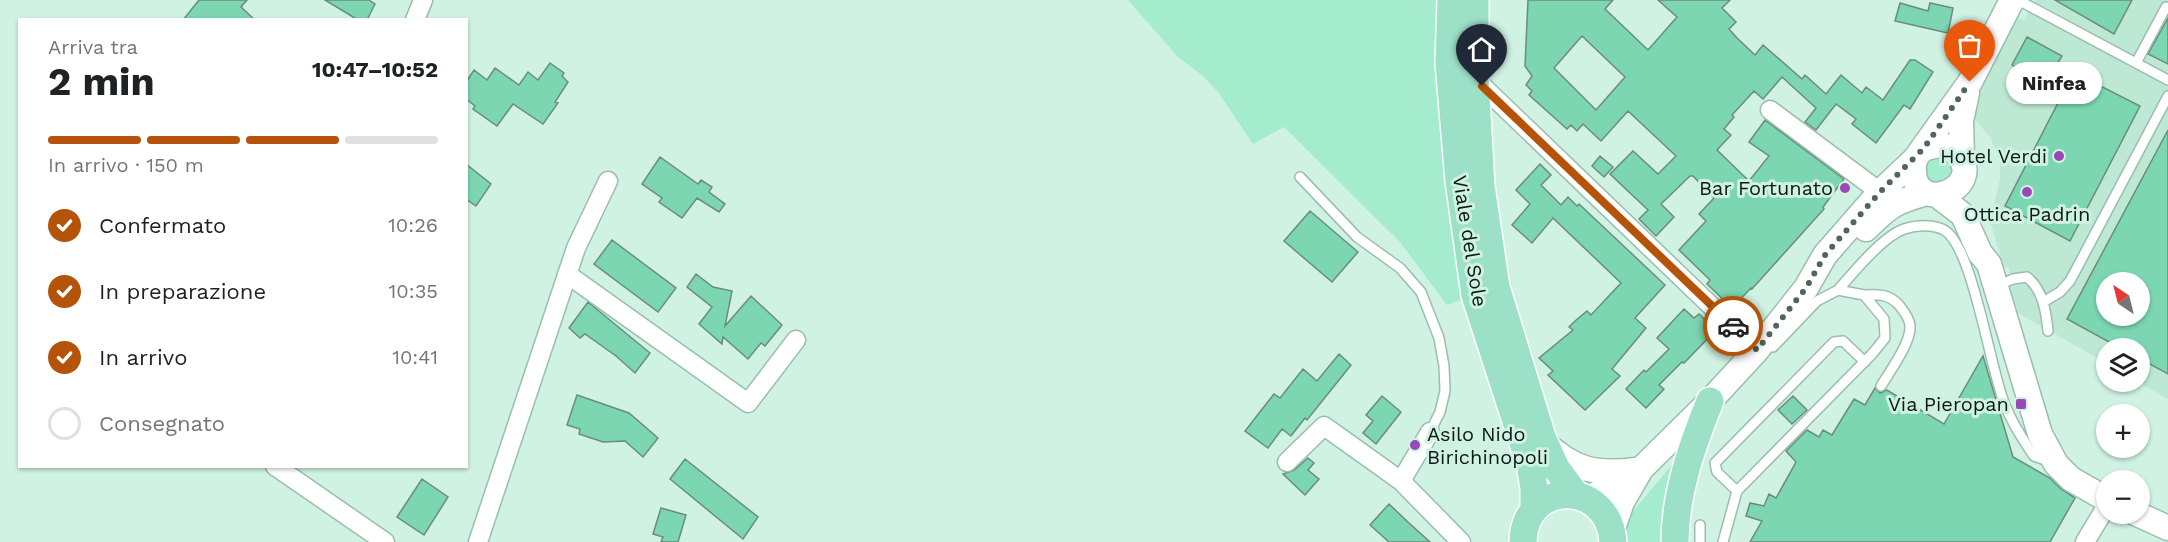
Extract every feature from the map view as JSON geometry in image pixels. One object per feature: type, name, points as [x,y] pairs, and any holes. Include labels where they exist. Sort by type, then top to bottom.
[{"type":"main road","name":"Viale del Sole","points":[[1451,0],[1449,63],[1459,181],[1475,295],[1530,464],[1534,488],[1525,532]]},
{"type":"main road","name":"Viale del Sole","points":[[1475,0],[1475,79],[1481,186],[1497,287],[1544,442],[1556,468],[1582,496]]},
{"type":"main road","points":[[1676,542],[1675,527],[1688,456],[1710,401]]},
{"type":"main road","name":"Viale del Sole","points":[[1525,532],[1541,503],[1558,495],[1582,496]]},
{"type":"main road","points":[[1582,496],[1599,506],[1608,518],[1612,537]]},
{"type":"street","points":[[416,18],[423,0]]},
{"type":"street","points":[[1582,496],[1612,487],[1641,469],[1710,401],[1757,350],[1806,288],[1825,255],[1880,192],[1919,154],[1970,82],[2012,0]]},
{"type":"street","points":[[1475,79],[1757,350]]},
{"type":"street","points":[[1806,288],[1835,265],[1886,210],[1897,202],[1932,194],[1948,194],[1957,187],[1962,168],[1961,121],[1970,82]]},
{"type":"street","points":[[1770,110],[1880,192]]},
{"type":"street","points":[[1989,264],[1989,248],[1962,168],[1952,148],[1938,144],[1919,154],[1913,172],[1917,184],[1963,215],[1980,253],[1989,264],[1997,286],[2040,434],[2056,464],[2071,479],[2096,494]]},
{"type":"street","points":[[478,542],[576,248],[608,181]]},
{"type":"street","points":[[567,274],[748,403],[796,340]]},
{"type":"street","points":[[1287,462],[1324,426],[1401,482],[1461,542]]},
{"type":"street","points":[[1401,482],[1430,432]]},
{"type":"street","points":[[1544,442],[1560,458],[1585,469],[1613,472],[1641,469]]},
{"type":"street","points":[[278,468],[385,542]]},
{"type":"street","points":[[1612,537],[1622,502],[1641,469]]},
{"type":"street","points":[[2150,520],[2168,528]]},
{"type":"street","points":[[2085,542],[2096,524]]},
{"type":"lane","points":[[2018,0],[2168,80]]},
{"type":"lane","points":[[2136,63],[2166,7],[2168,8]]},
{"type":"lane","points":[[2043,302],[2060,292],[2070,281],[2168,96]]},
{"type":"lane","points":[[1300,177],[1357,237],[1400,268],[1421,292],[1439,338],[1444,366],[1444,391],[1440,412],[1430,432]]},
{"type":"lane","points":[[1757,350],[1763,352],[1772,348],[1817,301],[1838,290],[1878,247],[1903,229],[1926,225],[1945,230],[1959,246],[2005,404],[2034,456],[2056,464]]},
{"type":"lane","points":[[1997,286],[2013,279],[2027,277],[2037,285],[2043,302],[2048,332]]},
{"type":"lane","points":[[1838,290],[1864,295],[1879,294],[1893,298],[1903,310],[1910,325],[1906,343],[1881,386]]},
{"type":"lane","points":[[1723,542],[1737,491],[1865,362],[1885,338],[1884,318],[1864,295]]},
{"type":"lane","points":[[1737,491],[1717,472],[1715,463],[1834,342],[1843,341],[1865,362]]},
{"type":"lane","points":[[1700,525],[1700,542]]},
{"type":"shaded area","points":[[1128,0],[1451,0],[1475,295],[1447,305],[1400,242],[1284,127],[1253,144],[1218,92],[1203,76],[1178,57]]},
{"type":"shaded area","points":[[2035,0],[2168,0],[2168,399],[2150,389],[2150,338],[2096,338],[2096,357],[2018,313],[2010,288],[2014,286],[2008,267],[2004,268],[1990,221],[2000,179],[2000,162],[1991,139],[1973,116],[1979,86],[1994,54],[2018,18],[2024,20]]},
{"type":"shaded area","points":[[1933,156],[1950,158],[1954,174],[1941,185],[1931,180],[1927,173],[1925,165]]},
{"type":"shaded area","points":[[1681,454],[1667,542],[1617,542],[1619,528]]},
{"type":"building","points":[[199,0],[247,0],[241,7],[253,18],[185,18]]},
{"type":"building","points":[[325,0],[369,0],[375,4],[368,18],[355,18]]},
{"type":"building","points":[[1528,0],[1613,0],[1605,9],[1648,50],[1677,17],[1658,0],[1730,0],[1722,8],[1736,22],[1729,29],[1737,38],[1755,55],[1763,45],[1802,79],[1805,75],[1826,94],[1841,75],[1862,93],[1866,87],[1883,100],[1910,60],[1915,60],[1933,72],[1910,109],[1904,105],[1876,143],[1852,124],[1856,119],[1836,104],[1816,130],[1805,122],[1816,108],[1782,77],[1763,99],[1754,91],[1732,115],[1734,117],[1724,129],[1731,135],[1717,150],[1749,181],[1769,156],[1749,142],[1765,120],[1844,179],[1823,207],[1824,209],[1732,308],[1707,284],[1710,280],[1679,250],[1706,221],[1699,214],[1714,198],[1693,176],[1690,176],[1661,204],[1674,217],[1656,236],[1639,219],[1648,210],[1610,174],[1633,151],[1658,174],[1676,156],[1628,111],[1601,141],[1583,124],[1577,131],[1571,125],[1567,129],[1529,95],[1532,91],[1526,85],[1532,76],[1525,66]],"holes":[[[1582,36],[1625,77],[1596,110],[1554,68]]]},
{"type":"building","points":[[2055,0],[2132,0],[2114,34]]},
{"type":"building","points":[[1900,3],[1928,11],[1930,3],[1953,8],[1948,33],[1895,21]]},
{"type":"building","points":[[2168,18],[2168,64],[2148,54]]},
{"type":"building","points":[[2027,37],[2062,56],[2057,64],[2140,106],[2070,241],[2005,206],[2063,93],[2012,65]]},
{"type":"building","points":[[550,63],[564,73],[562,76],[568,82],[555,102],[558,103],[543,124],[513,104],[497,126],[473,109],[475,106],[468,101],[468,79],[474,70],[487,80],[495,68],[519,85],[528,72],[538,80]]},
{"type":"building","points":[[2168,130],[2168,374],[2150,364],[2150,338],[2102,338],[2067,319]]},
{"type":"building","points":[[1600,156],[1613,167],[1604,177],[1592,166]]},
{"type":"building","points":[[660,157],[698,184],[701,180],[712,187],[709,192],[725,204],[719,212],[697,198],[682,218],[659,202],[662,198],[642,184]]},
{"type":"building","points":[[1540,164],[1551,175],[1541,185],[1561,205],[1568,197],[1577,206],[1579,204],[1665,285],[1635,318],[1646,328],[1612,369],[1620,376],[1585,410],[1548,375],[1553,371],[1539,358],[1573,330],[1569,327],[1587,311],[1591,315],[1621,283],[1553,218],[1532,243],[1512,225],[1530,204],[1516,190]]},
{"type":"building","points":[[468,166],[491,184],[476,206],[468,200]]},
{"type":"building","points":[[1310,211],[1358,252],[1332,282],[1284,241]]},
{"type":"building","points":[[612,240],[676,288],[658,312],[594,264]]},
{"type":"building","points":[[696,274],[713,287],[732,291],[725,326],[751,296],[782,325],[765,346],[761,343],[748,359],[723,337],[722,344],[699,324],[712,307],[687,287]]},
{"type":"building","points":[[588,302],[650,353],[635,373],[585,334],[580,338],[569,328]]},
{"type":"building","points":[[1684,309],[1694,318],[1699,314],[1716,330],[1659,385],[1664,389],[1646,408],[1626,389],[1669,349],[1657,338]]},
{"type":"building","points":[[1339,354],[1351,365],[1307,420],[1305,418],[1291,436],[1282,429],[1268,448],[1245,431],[1274,394],[1280,398],[1303,369],[1317,381]]},
{"type":"building","points":[[1983,356],[2013,457],[2050,478],[2075,498],[2050,542],[1750,542],[1762,521],[1746,516],[1750,503],[1764,506],[1769,494],[1776,498],[1796,462],[1786,451],[1807,430],[1819,437],[1823,430],[1832,435],[1854,399],[1865,405],[1875,388],[1880,393],[1887,390],[1944,424]]},
{"type":"building","points":[[577,395],[629,413],[658,438],[643,457],[625,441],[603,442],[579,434],[580,429],[567,425]]},
{"type":"building","points":[[1382,396],[1401,412],[1376,444],[1363,433],[1373,421],[1366,415]]},
{"type":"building","points":[[1793,396],[1807,410],[1792,424],[1778,410]]},
{"type":"building","points":[[1308,458],[1314,463],[1308,470],[1319,479],[1305,495],[1283,474],[1294,470]]},
{"type":"building","points":[[685,459],[758,517],[743,539],[670,479]]},
{"type":"building","points":[[422,479],[448,497],[424,535],[397,517]]},
{"type":"building","points":[[1389,504],[1430,542],[1389,542],[1370,525]]},
{"type":"building","points":[[661,508],[686,515],[678,542],[661,542],[663,537],[653,534]]},
{"type":"way so far","points":[[1733,326],[1757,350],[1806,288],[1825,255],[1880,192],[1915,159],[1970,82]]},
{"type":"place","name":"Ninfea","points":[[1970,82]]},
{"type":"place","name":"Hotel Verdi","points":[[2059,156]]},
{"type":"place","name":"Bar Fortunato","points":[[1845,188]]},
{"type":"place","name":"Ottica Padrin","points":[[2027,192]]},
{"type":"place","name":"Via Pieropan","points":[[2021,404]]},
{"type":"place","name":"Asilo Nido Birichinopoli","points":[[1415,445]]},
{"type":"route","points":[[1482,86],[1733,326]]}]
